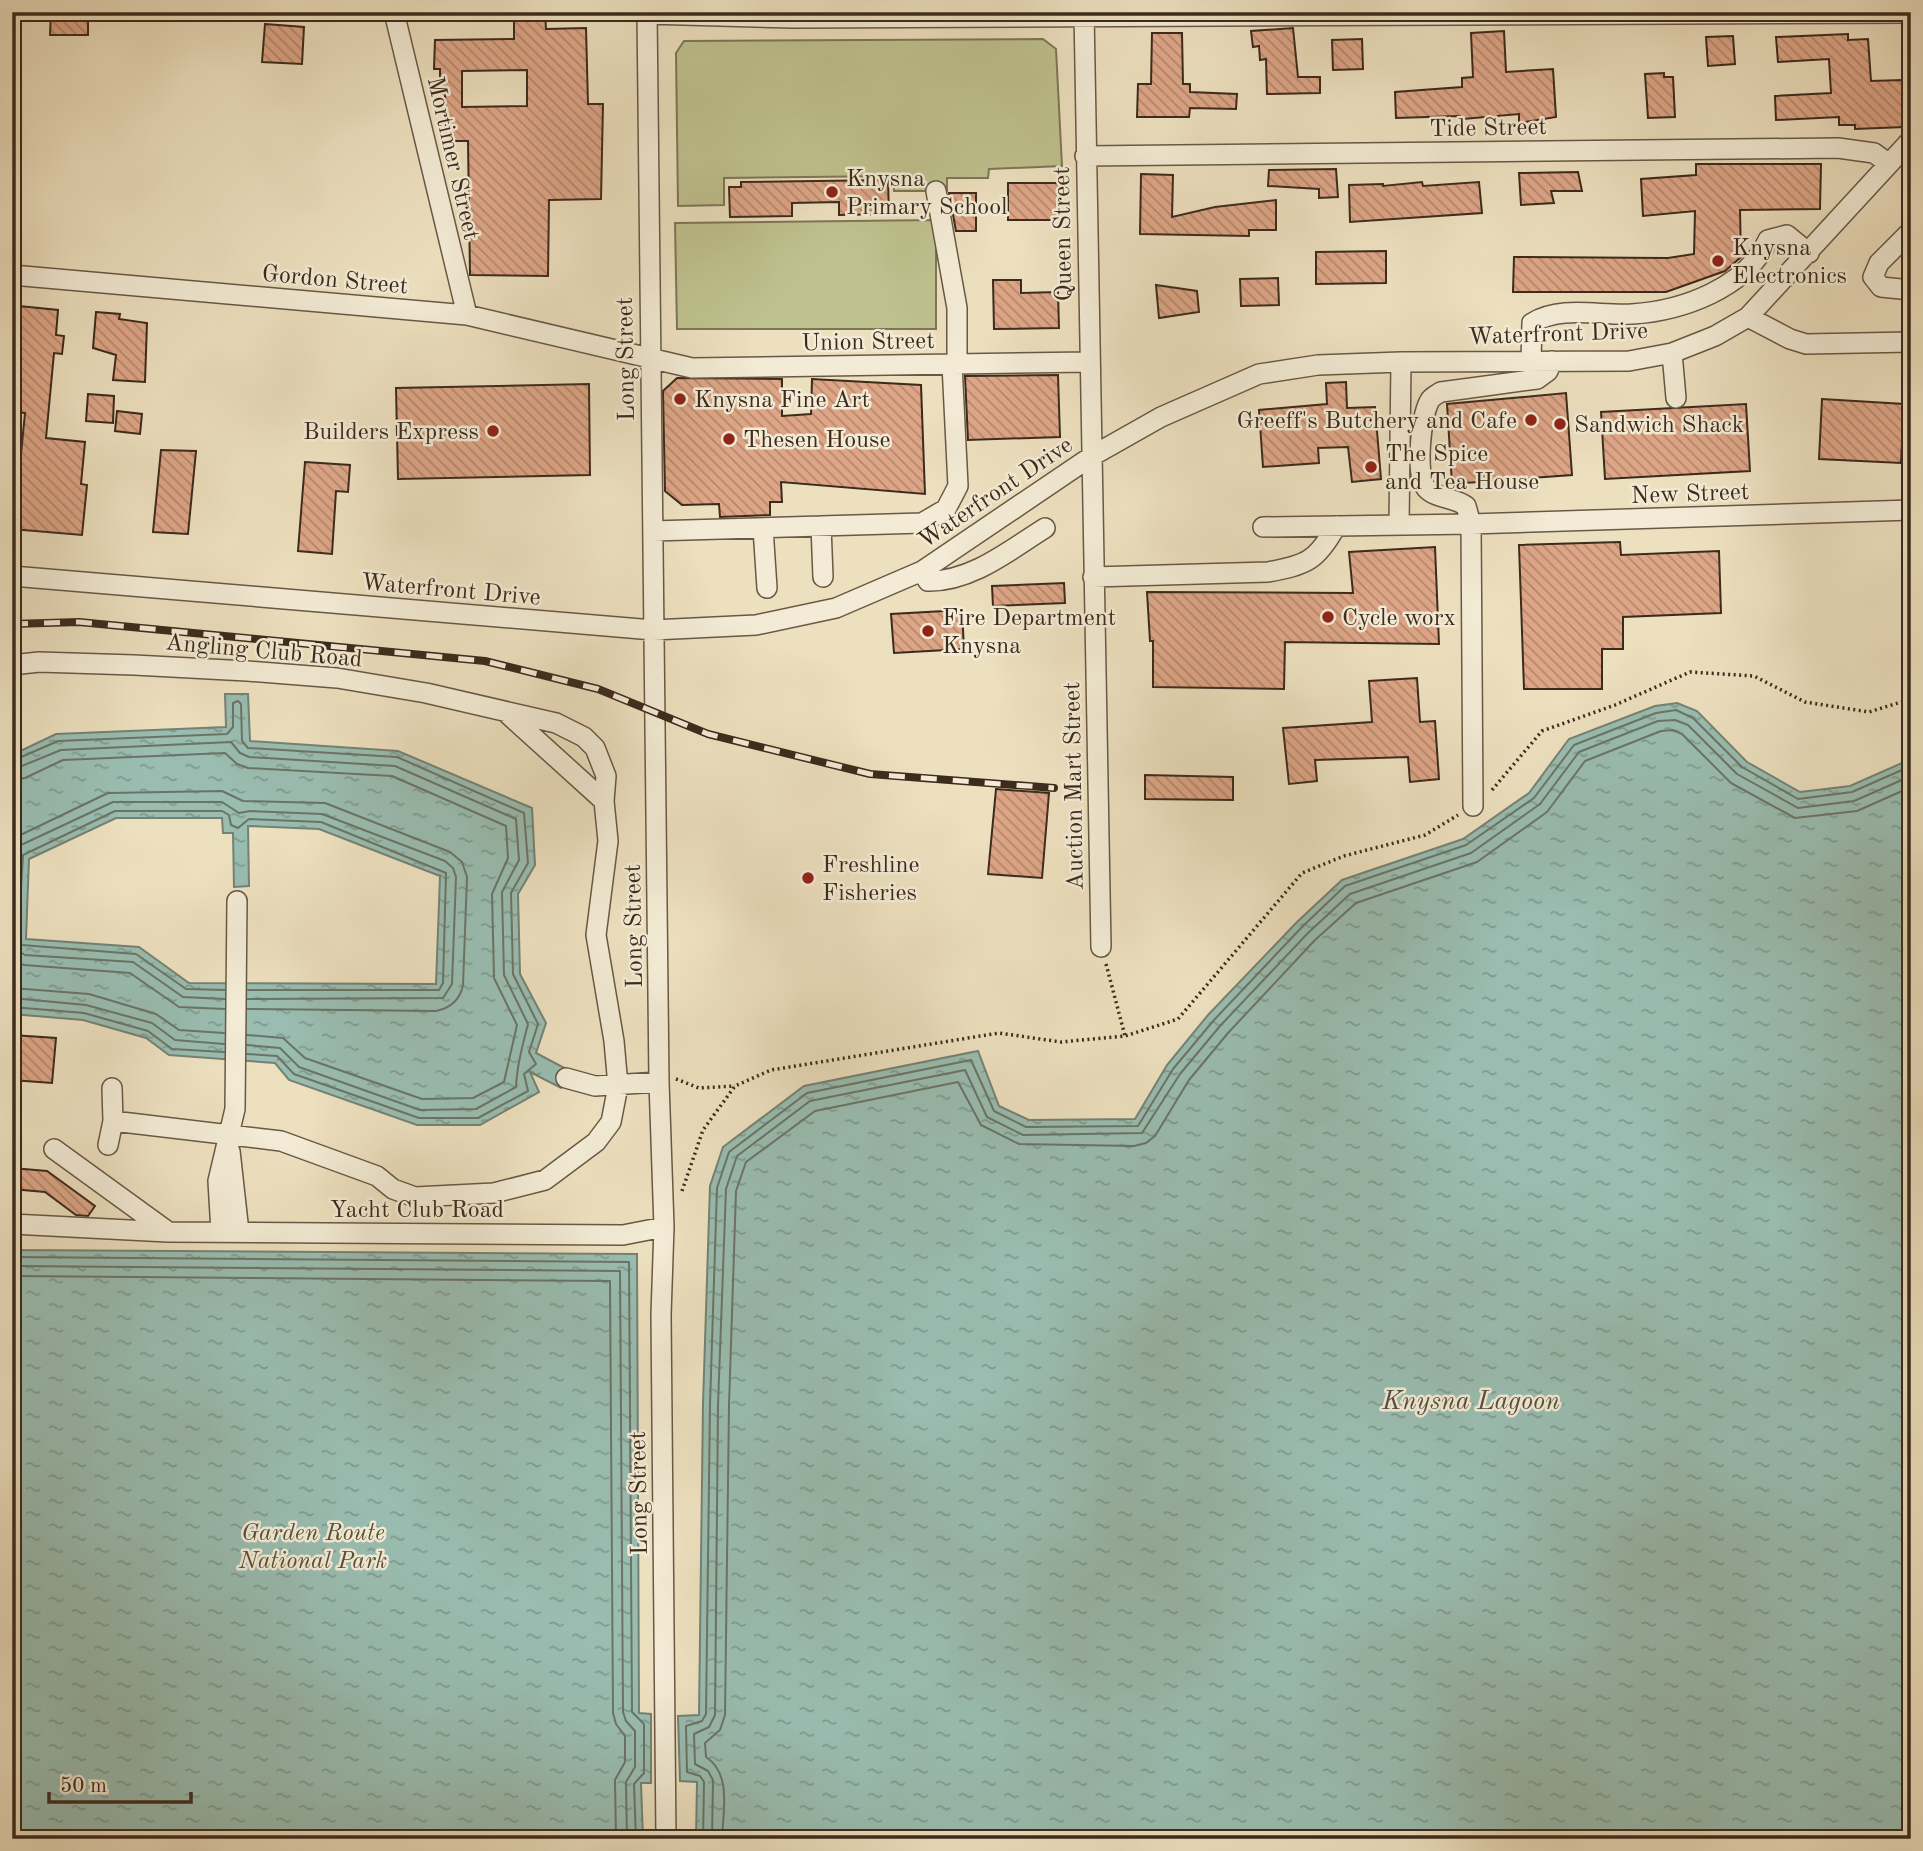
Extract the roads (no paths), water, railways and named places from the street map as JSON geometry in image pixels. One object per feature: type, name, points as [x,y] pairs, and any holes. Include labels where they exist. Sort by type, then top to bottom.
[{"type":"street","name":"Mortimer Street","points":[[394,12],[467,315]]},
{"type":"street","points":[[647,13],[1911,13]]},
{"type":"street","name":"Long Street","points":[[647,13],[653,630],[666,1080],[661,1315],[666,1839]]},
{"type":"street","name":"Queen Street","points":[[1084,15],[1092,456]]},
{"type":"street","name":"Tide Street","points":[[1085,156],[1838,148],[1874,153],[1902,151]]},
{"type":"street","name":"Waterfront Drive","points":[[12,576],[653,630],[756,625],[802,617],[836,608],[922,571],[1092,456],[1161,417],[1259,374],[1318,365],[1401,362],[1629,361],[1672,353],[1714,337],[1748,317],[1902,151]]},
{"type":"street","points":[[936,191],[957,307]]},
{"type":"street","points":[[653,531],[922,523],[946,509],[958,486],[954,364],[958,231]]},
{"type":"street","points":[[1911,232],[1879,264],[1873,278],[1881,287],[1911,290]]},
{"type":"street","points":[[1531,360],[1532,323],[1551,313],[1633,314],[1682,305],[1711,294],[1732,280],[1763,253],[1768,240],[1787,235],[1809,253]]},
{"type":"street","name":"Gordon Street","points":[[12,275],[467,315],[650,357]]},
{"type":"street","points":[[1748,317],[1790,339],[1806,344],[1911,342]]},
{"type":"street","points":[[1672,353],[1676,398]]},
{"type":"street","name":"Union Street","points":[[650,357],[692,368],[1089,362]]},
{"type":"street","points":[[1473,806],[1471,524],[1465,506],[1429,491],[1421,477],[1419,464],[1430,399],[1445,390],[1537,379],[1548,371],[1552,361]]},
{"type":"street","points":[[1399,525],[1401,362]]},
{"type":"street","name":"Auction Mart Street","points":[[1092,456],[1101,947]]},
{"type":"street","name":"New Street","points":[[1263,527],[1471,524],[1911,510]]},
{"type":"street","points":[[821,526],[823,577]]},
{"type":"street","points":[[1093,577],[1268,572],[1293,567],[1309,561],[1324,549],[1336,526]]},
{"type":"street","points":[[763,528],[767,588]]},
{"type":"street","points":[[922,571],[928,581],[943,581],[963,575],[1045,528]]},
{"type":"street","name":"Angling Club Road","points":[[12,665],[39,662],[134,664],[337,678],[426,693],[556,723],[584,737],[595,748],[606,776],[604,801],[608,841],[596,935],[618,1086],[611,1122],[596,1142],[545,1180],[494,1193],[415,1197],[393,1189],[377,1177],[281,1141],[113,1121]]},
{"type":"street","name":"Angling Club Road","points":[[508,714],[604,801]]},
{"type":"street","points":[[230,1232],[228,1136],[235,1109],[233,1075],[237,901]]},
{"type":"street","points":[[566,1078],[595,1086],[666,1080]]},
{"type":"street","points":[[108,1145],[113,1121],[112,1088]]},
{"type":"street","points":[[54,1149],[168,1231]]},
{"type":"street","name":"Yacht Club Road","points":[[12,1224],[168,1231],[623,1235],[664,1227]]},
{"type":"water","points":[[225,694],[248,694],[250,741],[398,751],[532,808],[535,865],[518,894],[520,974],[546,1023],[536,1053],[570,1071],[561,1088],[530,1072],[539,1092],[480,1125],[417,1125],[289,1080],[275,1063],[169,1055],[146,1038],[83,1020],[12,1014],[12,755],[56,734],[226,727]],"holes":[[[116,818],[222,818],[223,833],[233,833],[234,887],[249,886],[248,826],[319,829],[440,876],[436,984],[189,983],[139,947],[26,939],[29,859]]]},
{"type":"water","name":"Knysna Lagoon","points":[[1677,703],[1697,711],[1747,762],[1800,792],[1850,786],[1911,759],[1911,1839],[696,1839],[697,1782],[680,1781],[678,1716],[699,1715],[703,1404],[710,1186],[723,1147],[804,1086],[978,1051],[999,1106],[1029,1120],[1135,1119],[1167,1065],[1208,1015],[1297,922],[1342,880],[1463,839],[1529,793],[1569,739],[1655,706]]},
{"type":"water","name":"Garden Route National Park","points":[[12,1250],[637,1254],[639,1713],[651,1714],[651,1783],[641,1783],[643,1839],[12,1839]]},
{"type":"railway","points":[[12,624],[79,622],[485,661],[598,689],[708,734],[870,774],[1054,788]]},
{"type":"place","name":"Knysna Primary School","points":[[832,192]]},
{"type":"place","name":"Knysna Electronics","points":[[1718,261]]},
{"type":"place","name":"Knysna Fine Art","points":[[680,399]]},
{"type":"place","name":"Greeff's Butchery and Cafe","points":[[1531,420]]},
{"type":"place","name":"Sandwich Shack","points":[[1560,424]]},
{"type":"place","name":"Builders Express","points":[[493,431]]},
{"type":"place","name":"Thesen House","points":[[729,439]]},
{"type":"place","name":"The Spice and Tea House","points":[[1371,467]]},
{"type":"place","name":"Cycle worx","points":[[1328,617]]},
{"type":"place","name":"Fire Department Knysna","points":[[928,631]]},
{"type":"place","name":"Freshline Fisheries","points":[[808,878]]}]
